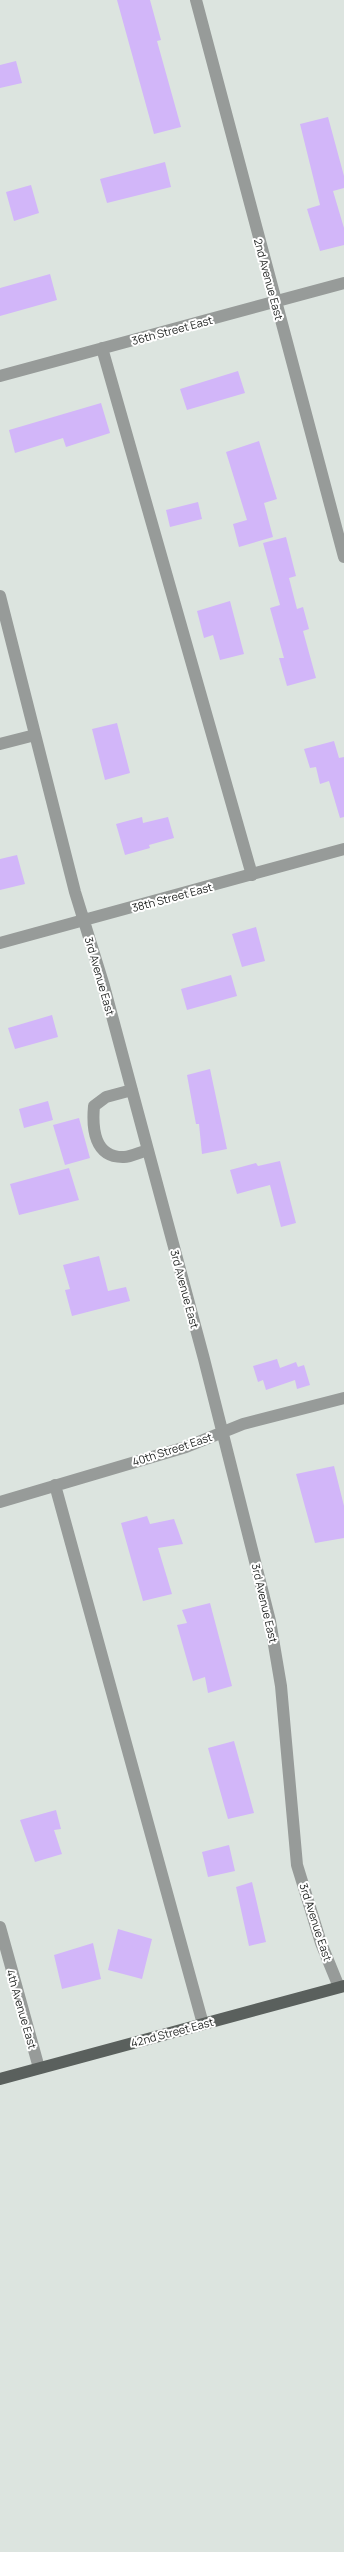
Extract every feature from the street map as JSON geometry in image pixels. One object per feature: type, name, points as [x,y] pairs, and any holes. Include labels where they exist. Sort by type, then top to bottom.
[{"type":"main road","name":"42nd Street East","points":[[0,2079],[342,1986]]},
{"type":"street","name":"2nd Avenue East","points":[[196,0],[275,302],[344,557]]},
{"type":"street","name":"36th Street East","points":[[0,376],[344,284]]},
{"type":"street","points":[[102,348],[252,875]]},
{"type":"street","name":"3rd Avenue East","points":[[0,596],[84,920],[148,1150],[270,1621],[281,1686],[297,1865],[321,1943],[342,1986]]},
{"type":"street","points":[[0,744],[35,735]]},
{"type":"street","name":"38th Street East","points":[[0,943],[344,849]]},
{"type":"street","points":[[132,1090],[106,1097],[94,1106],[92,1127],[95,1141],[108,1154],[124,1157],[148,1150]]},
{"type":"street","name":"40th Street East","points":[[0,1502],[186,1447],[243,1424],[344,1398]]},
{"type":"street","points":[[55,1485],[203,2024]]},
{"type":"street","name":"4th Avenue East","points":[[0,1927],[39,2068]]},
{"type":"building","points":[[117,0],[150,0],[161,40],[157,41],[181,127],[154,134]]},
{"type":"building","points":[[16,61],[22,83],[0,88],[0,65]]},
{"type":"building","points":[[328,117],[344,176],[344,188],[333,191],[344,228],[344,245],[320,251],[307,209],[320,205],[300,124]]},
{"type":"building","points":[[165,162],[171,187],[107,203],[100,179]]},
{"type":"building","points":[[31,185],[39,213],[14,221],[6,192]]},
{"type":"building","points":[[50,274],[57,300],[0,316],[0,288]]},
{"type":"building","points":[[238,371],[245,393],[187,410],[180,389]]},
{"type":"building","points":[[101,403],[110,433],[66,447],[63,438],[15,453],[9,430]]},
{"type":"building","points":[[259,441],[277,499],[264,503],[273,537],[239,547],[233,524],[247,520],[226,452]]},
{"type":"building","points":[[198,502],[202,519],[170,527],[166,510]]},
{"type":"building","points":[[286,537],[296,576],[289,578],[297,609],[303,607],[309,629],[303,631],[316,678],[287,686],[279,658],[284,658],[270,608],[280,605],[263,543]]},
{"type":"building","points":[[230,601],[244,654],[220,660],[213,635],[204,638],[197,611]]},
{"type":"building","points":[[117,723],[130,773],[105,780],[92,729]]},
{"type":"building","points":[[334,741],[339,758],[344,757],[344,817],[340,818],[329,781],[320,784],[316,767],[310,768],[304,749]]},
{"type":"building","points":[[142,817],[143,823],[168,817],[174,838],[149,845],[150,848],[125,855],[116,824]]},
{"type":"building","points":[[17,855],[25,884],[0,890],[0,859]]},
{"type":"building","points":[[256,927],[265,961],[242,967],[232,934]]},
{"type":"building","points":[[231,975],[237,996],[187,1010],[181,989]]},
{"type":"building","points":[[52,1015],[58,1037],[15,1049],[8,1028]]},
{"type":"building","points":[[210,1069],[227,1149],[202,1154],[199,1124],[196,1124],[187,1075]]},
{"type":"building","points":[[48,1101],[53,1120],[24,1128],[19,1109]]},
{"type":"building","points":[[79,1118],[90,1158],[65,1165],[53,1125]]},
{"type":"building","points":[[280,1161],[296,1223],[281,1227],[270,1185],[237,1194],[230,1170],[256,1163],[258,1166]]},
{"type":"building","points":[[69,1168],[79,1200],[19,1215],[10,1184]]},
{"type":"building","points":[[99,1256],[108,1291],[126,1287],[130,1301],[72,1316],[65,1290],[70,1289],[63,1265]]},
{"type":"building","points":[[277,1359],[280,1368],[296,1362],[298,1367],[304,1365],[310,1385],[297,1389],[295,1380],[266,1390],[263,1380],[258,1382],[253,1366]]},
{"type":"building","points":[[334,1466],[344,1506],[344,1538],[315,1543],[296,1474]]},
{"type":"building","points":[[147,1516],[150,1524],[174,1519],[183,1544],[158,1548],[172,1594],[143,1601],[121,1523]]},
{"type":"building","points":[[210,1603],[232,1686],[208,1693],[205,1677],[193,1681],[177,1625],[187,1623],[182,1610]]},
{"type":"building","points":[[234,1741],[254,1813],[228,1819],[208,1748]]},
{"type":"building","points":[[56,1810],[61,1829],[54,1830],[62,1854],[35,1862],[20,1820]]},
{"type":"building","points":[[229,1845],[235,1871],[208,1877],[202,1852]]},
{"type":"building","points":[[252,1882],[266,1942],[249,1946],[236,1887]]},
{"type":"building","points":[[118,1929],[152,1939],[142,1979],[108,1970]]},
{"type":"building","points":[[93,1943],[101,1979],[62,1989],[54,1955]]}]
